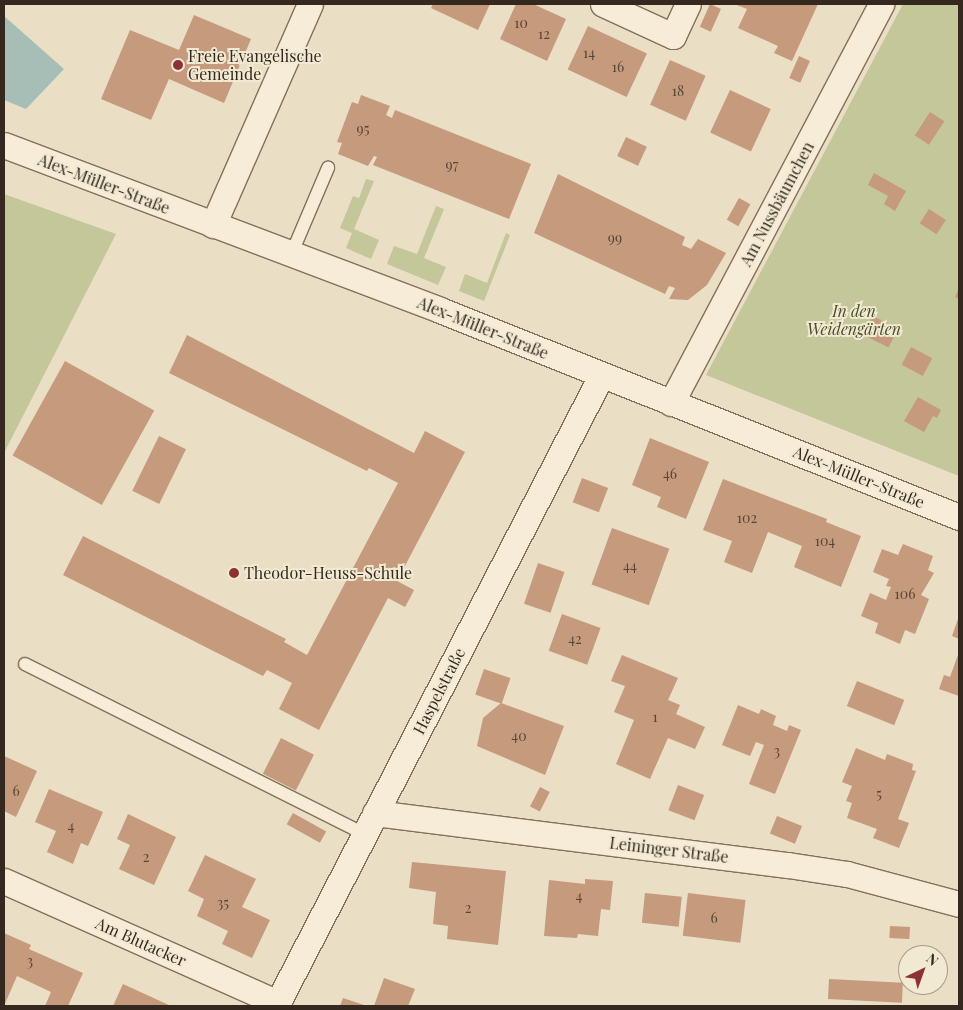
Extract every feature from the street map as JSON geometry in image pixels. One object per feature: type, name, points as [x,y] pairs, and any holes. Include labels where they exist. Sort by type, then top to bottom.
[{"type":"street","points":[[213,225],[310,4]]},
{"type":"street","points":[[603,4],[674,36],[688,4]]},
{"type":"street","name":"Am Nussbäumchen","points":[[672,403],[881,4]]},
{"type":"street","name":"Alex-Müller-Straße","points":[[4,145],[672,403],[959,517]]},
{"type":"street","name":"Haspelstraße","points":[[277,1005],[602,376]]},
{"type":"street","name":"Leininger Straße","points":[[370,824],[788,865],[847,874],[959,904]]},
{"type":"street","name":"Am Blutacker","points":[[4,881],[277,1005]]},
{"type":"lane","points":[[291,255],[328,168]]},
{"type":"lane","points":[[25,664],[370,824]]},
{"type":"green space","name":"In den Weidengärten","points":[[903,4],[959,4],[959,476],[706,375]]},
{"type":"green space","points":[[366,179],[374,181],[354,229],[379,240],[371,259],[346,248],[352,233],[340,228],[353,196],[359,198]]},
{"type":"green space","points":[[4,194],[116,234],[4,453]]},
{"type":"green space","points":[[436,206],[444,209],[424,258],[446,267],[438,285],[387,264],[394,246],[417,254]]},
{"type":"green space","points":[[506,233],[510,235],[484,301],[459,291],[465,274],[487,283]]},
{"type":"water","points":[[4,16],[64,69],[26,109],[4,100]]},
{"type":"building","points":[[433,4],[490,4],[478,30],[431,8]]},
{"type":"building","points":[[516,4],[533,4],[566,19],[547,61],[500,39]]},
{"type":"building","points":[[710,4],[721,9],[711,32],[700,27]]},
{"type":"building","points":[[734,4],[818,4],[792,61],[774,53],[778,46],[738,28],[747,9]]},
{"type":"building","name":"Freie Evangelische Gemeinde","points":[[194,15],[251,39],[224,103],[169,79],[151,120],[101,99],[130,30],[179,50]]},
{"type":"building","points":[[588,26],[647,53],[627,97],[568,70]]},
{"type":"building","points":[[799,56],[810,61],[800,83],[789,78]]},
{"type":"building","points":[[670,60],[706,76],[686,121],[650,105]]},
{"type":"building","points":[[730,90],[771,109],[751,152],[710,133]]},
{"type":"building","points":[[361,95],[390,106],[386,115],[392,118],[395,110],[531,164],[509,219],[373,165],[377,157],[374,156],[368,166],[338,154],[342,143],[337,142],[352,102],[358,104]]},
{"type":"building","points":[[930,112],[944,121],[929,145],[915,135]]},
{"type":"building","points":[[626,137],[647,147],[638,166],[617,156]]},
{"type":"building","points":[[874,173],[906,191],[895,211],[884,204],[888,196],[868,185]]},
{"type":"building","points":[[558,174],[685,237],[682,245],[691,249],[698,239],[726,253],[707,285],[688,300],[669,299],[675,288],[669,286],[665,294],[534,233]]},
{"type":"building","points":[[739,198],[750,204],[738,226],[727,220]]},
{"type":"building","points":[[929,209],[946,220],[937,234],[920,223]]},
{"type":"building","points":[[959,288],[959,299],[955,297]]},
{"type":"building","points":[[873,316],[898,329],[888,347],[863,335]]},
{"type":"building","points":[[187,335],[414,453],[425,431],[465,452],[397,581],[414,590],[410,598],[405,607],[388,598],[319,730],[279,709],[292,683],[267,670],[263,676],[63,575],[83,536],[286,639],[284,642],[307,655],[398,483],[369,468],[367,471],[169,373]]},
{"type":"building","points":[[911,347],[932,358],[923,376],[902,365]]},
{"type":"building","points":[[65,361],[154,410],[102,505],[13,455]]},
{"type":"building","points":[[918,397],[941,410],[937,418],[933,416],[924,432],[904,421]]},
{"type":"building","points":[[159,436],[186,449],[159,504],[132,491]]},
{"type":"building","points":[[650,438],[709,462],[686,519],[657,507],[661,497],[632,485]]},
{"type":"building","points":[[582,478],[608,488],[599,512],[573,502]]},
{"type":"building","points":[[723,479],[827,519],[826,522],[861,536],[841,587],[794,567],[802,546],[768,532],[752,573],[724,562],[732,541],[703,530]]},
{"type":"building","points":[[612,528],[669,549],[649,605],[591,584]]},
{"type":"building","points":[[903,544],[933,556],[928,570],[934,573],[921,595],[929,599],[915,634],[905,630],[900,644],[875,633],[878,623],[861,616],[870,593],[886,600],[891,587],[886,586],[889,579],[873,572],[882,549],[898,555]]},
{"type":"building","points":[[538,563],[564,572],[550,613],[524,604]]},
{"type":"building","points":[[562,614],[601,628],[587,665],[549,651]]},
{"type":"building","points":[[959,616],[959,639],[952,636]]},
{"type":"building","points":[[959,652],[959,696],[939,689],[944,675],[950,677]]},
{"type":"building","points":[[622,655],[678,678],[668,700],[680,705],[676,714],[705,727],[695,749],[668,738],[650,779],[616,764],[634,720],[614,712],[625,686],[611,681]]},
{"type":"building","points":[[484,669],[510,678],[502,704],[475,695]]},
{"type":"building","points":[[857,681],[904,700],[894,725],[847,706]]},
{"type":"building","points":[[501,703],[564,726],[545,775],[477,746],[483,718]]},
{"type":"building","points":[[738,705],[759,714],[761,709],[776,716],[773,725],[787,731],[789,725],[801,730],[775,794],[749,784],[764,745],[756,742],[750,756],[722,745]]},
{"type":"building","points":[[281,738],[314,755],[296,790],[263,774]]},
{"type":"building","points":[[856,748],[885,760],[887,754],[913,764],[912,770],[916,771],[898,819],[909,823],[899,848],[873,838],[877,829],[847,818],[852,803],[846,801],[852,786],[842,782]]},
{"type":"building","points":[[4,756],[37,771],[16,817],[4,811]]},
{"type":"building","points":[[678,785],[704,795],[694,820],[668,810]]},
{"type":"building","points":[[540,787],[550,792],[540,812],[530,807]]},
{"type":"building","points":[[49,789],[103,812],[88,846],[81,843],[73,864],[47,852],[56,831],[35,822]]},
{"type":"building","points":[[293,813],[326,831],[320,843],[287,824]]},
{"type":"building","points":[[128,814],[176,837],[154,885],[119,869],[130,845],[117,839]]},
{"type":"building","points":[[777,816],[802,826],[795,844],[770,834]]},
{"type":"building","points":[[205,855],[256,879],[242,907],[270,920],[252,958],[222,944],[228,931],[197,916],[204,899],[188,891]]},
{"type":"building","points":[[412,862],[506,871],[498,945],[447,939],[448,926],[433,924],[436,892],[409,888]]},
{"type":"building","points":[[585,879],[613,881],[610,910],[601,909],[598,936],[578,934],[577,938],[544,936],[549,880],[585,884]]},
{"type":"building","points":[[645,893],[682,897],[679,927],[642,923]]},
{"type":"building","points":[[688,893],[746,900],[740,943],[683,936]]},
{"type":"building","points":[[890,926],[910,927],[909,939],[889,938]]},
{"type":"building","points":[[4,933],[31,945],[29,949],[83,973],[68,1006],[45,1006],[51,992],[17,976],[4,1006]]},
{"type":"building","points":[[384,978],[415,989],[408,1006],[374,1006]]},
{"type":"building","points":[[829,979],[898,983],[898,995],[902,995],[902,1003],[828,999]]},
{"type":"building","points":[[123,984],[171,1006],[113,1006]]},
{"type":"building","points":[[343,998],[367,1006],[340,1006]]},
{"type":"place","name":"Freie Evangelische Gemeinde","points":[[178,65]]},
{"type":"place","name":"Theodor-Heuss-Schule","points":[[234,573]]}]
